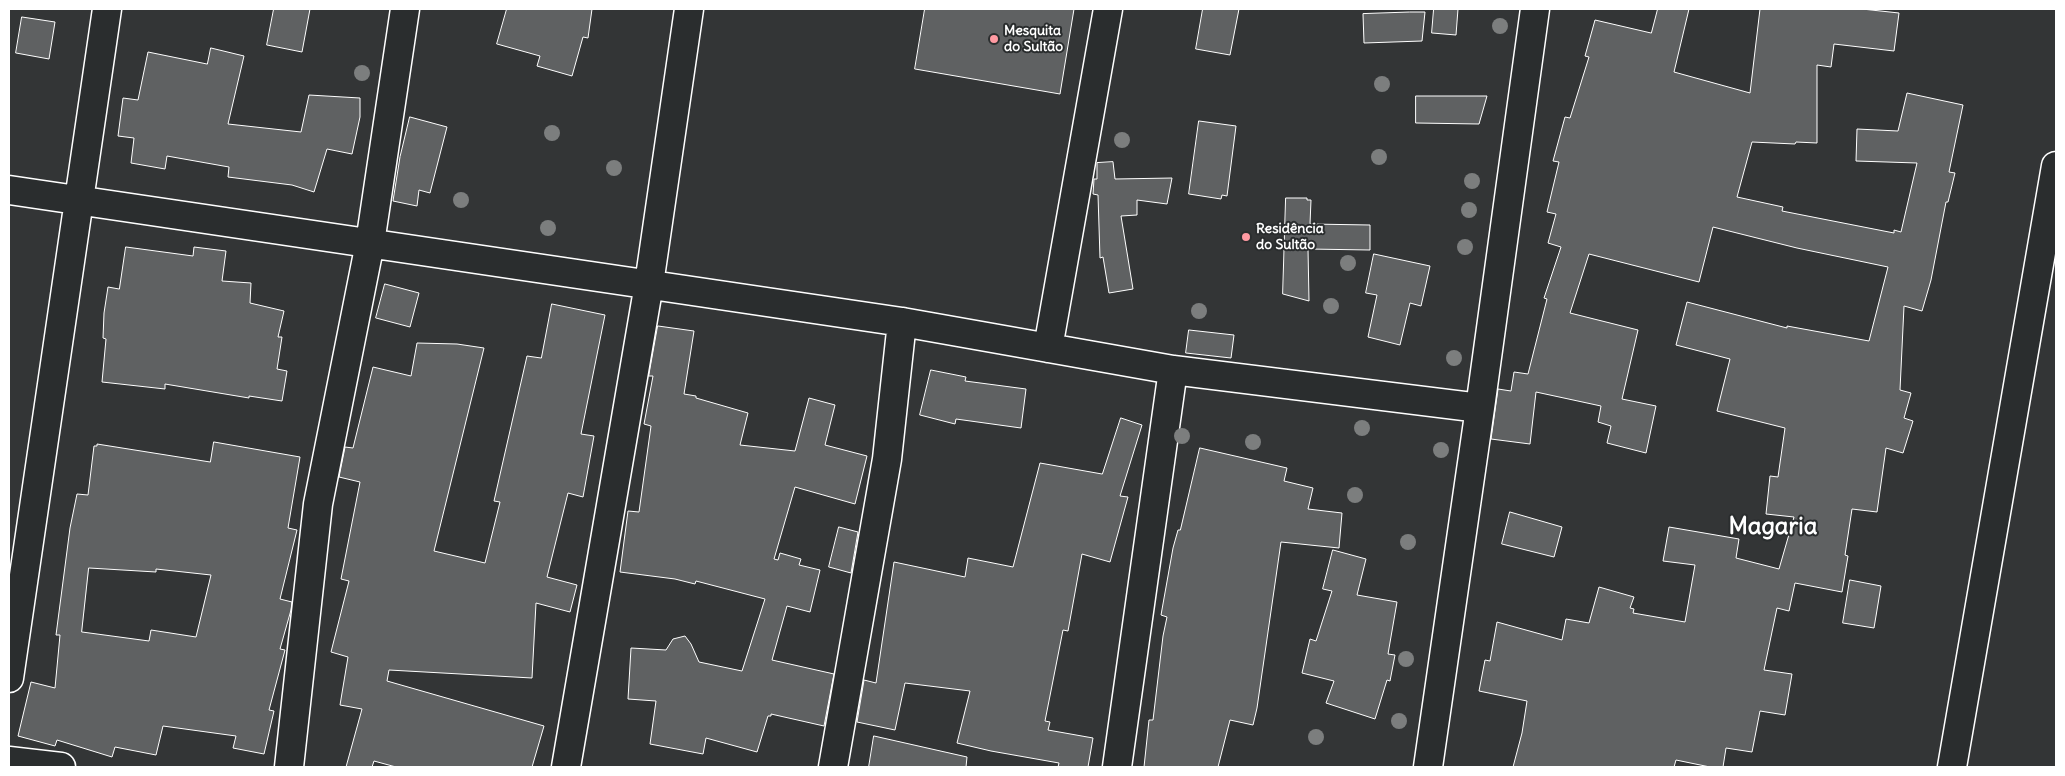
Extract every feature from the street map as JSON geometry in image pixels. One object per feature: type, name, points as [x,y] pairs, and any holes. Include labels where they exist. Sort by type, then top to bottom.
[{"type":"street","points":[[9,678],[107,9]]},
{"type":"street","points":[[289,767],[318,504],[370,243],[405,9]]},
{"type":"street","points":[[566,767],[649,284],[690,9]]},
{"type":"street","points":[[1048,348],[1108,9]]},
{"type":"street","points":[[1428,767],[1535,9]]},
{"type":"street","points":[[1952,767],[2056,166]]},
{"type":"street","points":[[9,190],[902,322],[1173,370],[1480,408]]},
{"type":"street","points":[[833,767],[887,459],[902,322]]},
{"type":"street","points":[[1116,767],[1173,370]]},
{"type":"street","points":[[9,761],[61,767]]},
{"type":"building","points":[[274,9],[310,9],[302,52],[267,45]]},
{"type":"building","points":[[507,9],[592,9],[588,38],[583,37],[572,76],[537,66],[540,56],[497,44]]},
{"type":"building","name":"Mesquita do Sultão","points":[[925,9],[1074,9],[1060,94],[915,69]]},
{"type":"building","points":[[1203,9],[1239,9],[1230,55],[1196,49]]},
{"type":"building","points":[[1434,9],[1458,9],[1456,35],[1432,33]]},
{"type":"building","points":[[1658,9],[1689,9],[1674,72],[1750,93],[1760,9],[1862,9],[1899,13],[1894,51],[1834,44],[1831,67],[1817,65],[1817,143],[1752,142],[1737,197],[1783,207],[1782,211],[1894,233],[1894,230],[1901,232],[1917,163],[1856,161],[1857,129],[1898,131],[1907,93],[1963,105],[1949,172],[1955,173],[1948,202],[1946,202],[1931,280],[1922,311],[1904,306],[1900,390],[1911,393],[1904,418],[1913,421],[1903,453],[1886,448],[1877,512],[1852,509],[1845,555],[1848,556],[1842,592],[1795,583],[1789,611],[1777,608],[1764,670],[1792,674],[1785,715],[1760,711],[1752,752],[1726,748],[1723,767],[1710,767],[1676,760],[1674,767],[1513,767],[1522,733],[1527,701],[1479,691],[1485,660],[1490,661],[1497,622],[1562,640],[1566,619],[1589,623],[1599,587],[1634,597],[1630,608],[1634,609],[1633,613],[1685,622],[1695,565],[1663,561],[1669,527],[1739,539],[1736,558],[1779,569],[1794,517],[1766,514],[1770,476],[1778,477],[1785,428],[1717,411],[1730,359],[1676,345],[1687,302],[1787,328],[1787,326],[1869,341],[1888,267],[1797,248],[1713,227],[1699,282],[1589,254],[1570,313],[1638,330],[1622,399],[1656,406],[1646,453],[1607,443],[1611,426],[1598,422],[1601,406],[1536,392],[1530,444],[1491,439],[1498,389],[1511,391],[1514,372],[1528,374],[1547,299],[1544,298],[1561,247],[1548,243],[1556,214],[1547,212],[1559,162],[1553,161],[1565,117],[1570,118],[1589,57],[1585,56],[1595,20],[1651,33]]},
{"type":"building","points":[[1425,12],[1422,41],[1364,43],[1363,14]]},
{"type":"building","points":[[22,17],[55,22],[49,59],[16,53]]},
{"type":"building","points":[[211,48],[244,56],[228,124],[301,132],[309,95],[360,98],[360,117],[352,154],[327,149],[314,192],[292,185],[228,177],[229,167],[167,156],[165,169],[131,163],[134,138],[118,136],[123,98],[138,100],[148,52],[207,64]]},
{"type":"building","points":[[1416,96],[1487,96],[1479,124],[1416,123]]},
{"type":"building","points":[[410,117],[447,127],[430,193],[419,190],[417,206],[393,201],[400,157]]},
{"type":"building","points":[[1199,121],[1236,126],[1227,196],[1222,195],[1221,199],[1189,194]]},
{"type":"building","points":[[1113,162],[1115,179],[1172,178],[1167,204],[1137,200],[1137,215],[1121,216],[1133,289],[1109,293],[1103,257],[1100,258],[1098,195],[1093,194],[1094,179],[1097,179],[1097,163]]},
{"type":"building","points":[[1286,198],[1307,198],[1307,200],[1311,200],[1310,224],[1370,225],[1370,250],[1308,249],[1309,301],[1283,294]]},
{"type":"building","points":[[126,247],[193,256],[194,247],[226,251],[222,281],[251,283],[250,303],[284,311],[278,337],[282,337],[277,369],[287,371],[282,401],[249,396],[249,398],[165,384],[165,389],[102,382],[106,339],[103,338],[104,313],[108,287],[119,289]]},
{"type":"building","points":[[1374,254],[1430,266],[1421,306],[1410,303],[1400,345],[1368,337],[1377,295],[1366,293]]},
{"type":"building","points":[[385,284],[419,293],[410,327],[376,318]]},
{"type":"building","points":[[552,304],[605,315],[581,434],[594,436],[583,497],[568,493],[547,577],[577,585],[570,612],[536,603],[532,678],[389,670],[387,681],[544,726],[532,767],[396,767],[374,761],[372,767],[346,767],[362,709],[340,705],[348,657],[331,652],[349,581],[341,579],[360,482],[339,477],[345,447],[353,448],[373,367],[411,376],[417,343],[457,344],[484,348],[434,551],[485,563],[500,502],[494,501],[527,356],[541,358]]},
{"type":"building","points":[[658,326],[694,331],[684,394],[748,413],[740,445],[795,451],[809,398],[835,405],[825,445],[867,456],[855,504],[795,487],[774,559],[778,560],[780,553],[801,559],[799,565],[820,570],[810,612],[787,606],[772,660],[834,674],[824,726],[771,714],[771,716],[768,716],[757,752],[706,738],[703,754],[650,744],[656,701],[628,699],[631,648],[666,650],[673,639],[685,636],[699,662],[742,671],[765,599],[696,581],[695,584],[675,579],[620,572],[628,511],[639,512],[651,426],[644,424],[653,376],[649,376]]},
{"type":"building","points":[[1189,330],[1234,335],[1231,358],[1186,353]]},
{"type":"building","points":[[931,370],[966,377],[965,381],[1026,389],[1021,428],[956,419],[955,424],[920,415]]},
{"type":"building","points":[[1121,418],[1142,425],[1120,496],[1128,497],[1110,562],[1082,554],[1068,631],[1063,630],[1045,721],[1050,722],[1048,730],[1093,738],[1088,767],[1058,767],[1059,763],[957,743],[970,691],[905,683],[895,730],[857,722],[864,680],[876,683],[894,562],[965,577],[968,558],[1013,567],[1040,463],[1102,474]]},
{"type":"building","points":[[214,442],[300,457],[288,528],[297,530],[280,599],[292,602],[280,649],[285,650],[269,710],[274,711],[264,754],[233,748],[236,736],[163,726],[156,755],[115,747],[112,757],[57,740],[55,746],[18,736],[31,682],[55,688],[60,635],[56,635],[70,528],[77,494],[88,495],[94,446],[97,446],[97,444],[210,462]],"holes":[[[89,568],[156,572],[156,569],[211,575],[196,637],[151,630],[149,641],[82,632]]]},
{"type":"building","points":[[1200,448],[1287,468],[1284,481],[1313,488],[1308,509],[1342,513],[1339,548],[1281,542],[1253,725],[1230,720],[1218,767],[1144,767],[1149,720],[1153,720],[1167,617],[1161,615],[1173,548],[1178,530],[1180,530]]},
{"type":"building","points":[[1510,512],[1562,527],[1554,557],[1502,544]]},
{"type":"building","points":[[839,527],[858,532],[851,573],[829,567]]},
{"type":"building","points":[[1333,550],[1366,559],[1357,595],[1397,602],[1388,654],[1395,655],[1390,681],[1387,680],[1375,719],[1326,703],[1334,681],[1302,673],[1310,639],[1316,641],[1332,591],[1323,589]]},
{"type":"building","points":[[1850,580],[1881,586],[1874,628],[1843,623]]},
{"type":"building","points":[[874,736],[967,757],[966,767],[869,767]]},
{"type":"place","name":"Mesquita do Sultão","points":[[994,39]]},
{"type":"place","name":"Residência do Sultão","points":[[1246,237]]},
{"type":"district","name":"Magaria","points":[[1773,527]]}]
